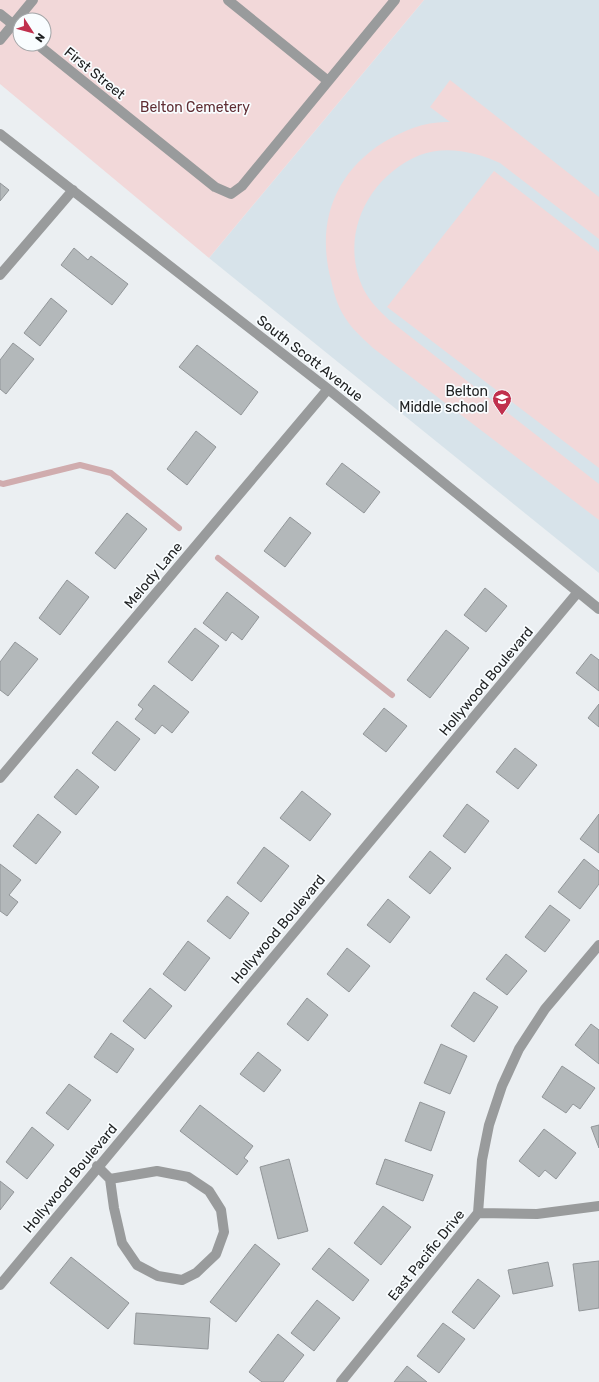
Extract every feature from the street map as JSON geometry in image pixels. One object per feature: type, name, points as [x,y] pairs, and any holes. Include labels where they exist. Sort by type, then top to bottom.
[{"type":"street","points":[[25,12],[33,0]]},
{"type":"street","points":[[228,0],[328,81],[395,0]]},
{"type":"street","points":[[0,14],[12,24]]},
{"type":"street","points":[[0,40],[12,30]]},
{"type":"street","name":"First Street","points":[[47,52],[215,187],[231,194],[242,186],[328,81]]},
{"type":"street","name":"South Scott Avenue","points":[[0,134],[328,389],[599,609]]},
{"type":"street","points":[[0,275],[73,190]]},
{"type":"street","name":"Melody Lane","points":[[0,778],[328,389]]},
{"type":"street","name":"Hollywood Boulevard","points":[[0,1284],[578,592]]},
{"type":"street","name":"East Pacific Drive","points":[[341,1382],[478,1213],[482,1160],[489,1125],[502,1086],[519,1049],[545,1009],[599,946]]},
{"type":"street","points":[[97,1166],[110,1179],[122,1243],[137,1265],[158,1276],[182,1280],[196,1274],[216,1254],[224,1232],[221,1210],[209,1191],[188,1177],[157,1171],[110,1179]]},
{"type":"street","points":[[478,1213],[537,1214],[599,1206]]},
{"type":"shaded area","name":"Belton Middle school","points":[[424,0],[599,0],[599,573],[209,258]]},
{"type":"green space","name":"Belton Cemetery","points":[[0,0],[424,0],[209,258],[0,84]]},
{"type":"green space","points":[[450,80],[599,197],[599,239],[500,163],[471,153],[440,150],[420,155],[401,165],[385,178],[372,193],[362,211],[356,230],[354,250],[357,270],[366,294],[375,306],[389,320],[599,484],[599,520],[373,348],[348,322],[335,297],[327,259],[326,239],[328,220],[333,202],[341,185],[353,169],[367,155],[384,142],[416,127],[432,123],[450,122],[430,107]]},
{"type":"green space","points":[[494,171],[599,252],[599,468],[387,307]]},
{"type":"building","points":[[0,183],[9,190],[0,201]]},
{"type":"building","points":[[74,248],[88,260],[91,256],[128,284],[112,305],[61,265]]},
{"type":"building","points":[[51,298],[67,311],[40,346],[24,333]]},
{"type":"building","points":[[13,343],[34,359],[6,394],[0,389],[0,360]]},
{"type":"building","points":[[197,345],[258,392],[241,415],[179,367]]},
{"type":"building","points":[[196,431],[216,447],[187,485],[167,469]]},
{"type":"building","points":[[342,463],[380,492],[364,513],[326,484]]},
{"type":"building","points":[[127,513],[147,529],[115,569],[95,553]]},
{"type":"building","points":[[290,517],[311,533],[285,567],[264,551]]},
{"type":"building","points":[[67,580],[89,597],[60,635],[39,618]]},
{"type":"building","points":[[485,588],[507,606],[486,632],[464,615]]},
{"type":"building","points":[[227,592],[259,617],[242,640],[232,632],[226,641],[203,623]]},
{"type":"building","points":[[195,628],[219,646],[192,681],[168,662]]},
{"type":"building","points":[[446,630],[469,648],[430,698],[407,680]]},
{"type":"building","points":[[15,642],[38,659],[8,696],[0,690],[0,662]]},
{"type":"building","points":[[591,654],[599,660],[599,691],[576,673]]},
{"type":"building","points":[[154,685],[189,712],[172,733],[162,725],[155,734],[135,719],[143,709],[138,705]]},
{"type":"building","points":[[599,704],[599,727],[588,718]]},
{"type":"building","points":[[384,708],[407,726],[386,752],[363,734]]},
{"type":"building","points":[[117,721],[140,739],[115,771],[92,753]]},
{"type":"building","points":[[515,748],[537,765],[518,789],[496,772]]},
{"type":"building","points":[[77,769],[99,787],[76,815],[54,797]]},
{"type":"building","points":[[302,791],[331,814],[310,841],[280,818]]},
{"type":"building","points":[[467,804],[489,821],[465,853],[443,836]]},
{"type":"building","points":[[38,814],[61,832],[36,864],[13,846]]},
{"type":"building","points":[[599,814],[599,853],[580,839]]},
{"type":"building","points":[[264,847],[289,866],[261,902],[237,883]]},
{"type":"building","points":[[430,851],[451,868],[430,894],[409,877]]},
{"type":"building","points":[[584,859],[599,871],[599,884],[580,909],[558,892]]},
{"type":"building","points":[[0,864],[21,880],[9,895],[18,902],[7,916],[0,911]]},
{"type":"building","points":[[227,896],[249,913],[230,939],[207,921]]},
{"type":"building","points":[[388,899],[410,917],[390,943],[367,925]]},
{"type":"building","points":[[550,905],[570,920],[545,952],[525,937]]},
{"type":"building","points":[[188,941],[210,958],[185,991],[163,974]]},
{"type":"building","points":[[347,948],[370,966],[349,992],[327,974]]},
{"type":"building","points":[[506,954],[527,971],[507,995],[486,979]]},
{"type":"building","points":[[150,988],[172,1006],[145,1039],[123,1021]]},
{"type":"building","points":[[474,992],[498,1007],[474,1042],[451,1026]]},
{"type":"building","points":[[307,998],[328,1015],[308,1041],[287,1024]]},
{"type":"building","points":[[591,1024],[599,1030],[599,1064],[575,1045]]},
{"type":"building","points":[[111,1033],[134,1049],[117,1073],[94,1057]]},
{"type":"building","points":[[441,1044],[467,1056],[450,1094],[424,1083]]},
{"type":"building","points":[[258,1052],[281,1070],[264,1092],[240,1074]]},
{"type":"building","points":[[562,1066],[595,1088],[580,1109],[573,1104],[566,1113],[542,1097]]},
{"type":"building","points":[[69,1084],[91,1100],[68,1130],[46,1113]]},
{"type":"building","points":[[420,1102],[445,1112],[431,1151],[405,1141]]},
{"type":"building","points":[[200,1105],[253,1146],[244,1158],[248,1161],[237,1175],[180,1131]]},
{"type":"building","points":[[599,1125],[599,1148],[591,1127]]},
{"type":"building","points":[[32,1127],[54,1145],[27,1179],[6,1162]]},
{"type":"building","points":[[544,1129],[576,1153],[556,1179],[545,1170],[539,1177],[519,1161]]},
{"type":"building","points":[[289,1159],[308,1231],[278,1239],[260,1167]]},
{"type":"building","points":[[385,1159],[433,1175],[423,1201],[376,1184]]},
{"type":"building","points":[[0,1181],[14,1192],[0,1210]]},
{"type":"building","points":[[383,1206],[411,1227],[381,1265],[354,1243]]},
{"type":"building","points":[[255,1244],[280,1264],[236,1322],[210,1302]]},
{"type":"building","points":[[329,1248],[369,1280],[353,1301],[312,1269]]},
{"type":"building","points":[[71,1257],[129,1303],[108,1329],[50,1283]]},
{"type":"building","points":[[599,1261],[599,1308],[579,1311],[573,1264]]},
{"type":"building","points":[[548,1262],[553,1286],[513,1294],[508,1270]]},
{"type":"building","points":[[478,1279],[500,1296],[474,1329],[452,1312]]},
{"type":"building","points":[[317,1300],[340,1318],[314,1351],[291,1333]]},
{"type":"building","points":[[136,1313],[210,1318],[208,1349],[134,1344]]},
{"type":"building","points":[[443,1323],[465,1339],[439,1373],[417,1356]]},
{"type":"building","points":[[278,1334],[304,1355],[283,1382],[262,1382],[249,1372]]},
{"type":"building","points":[[407,1366],[427,1382],[394,1382]]},
{"type":"waterway","points":[[0,483],[3,484],[80,465],[111,473],[179,528]]},
{"type":"waterway","points":[[218,558],[392,695]]},
{"type":"place","name":"Belton Middle school","points":[[502,416]]}]
